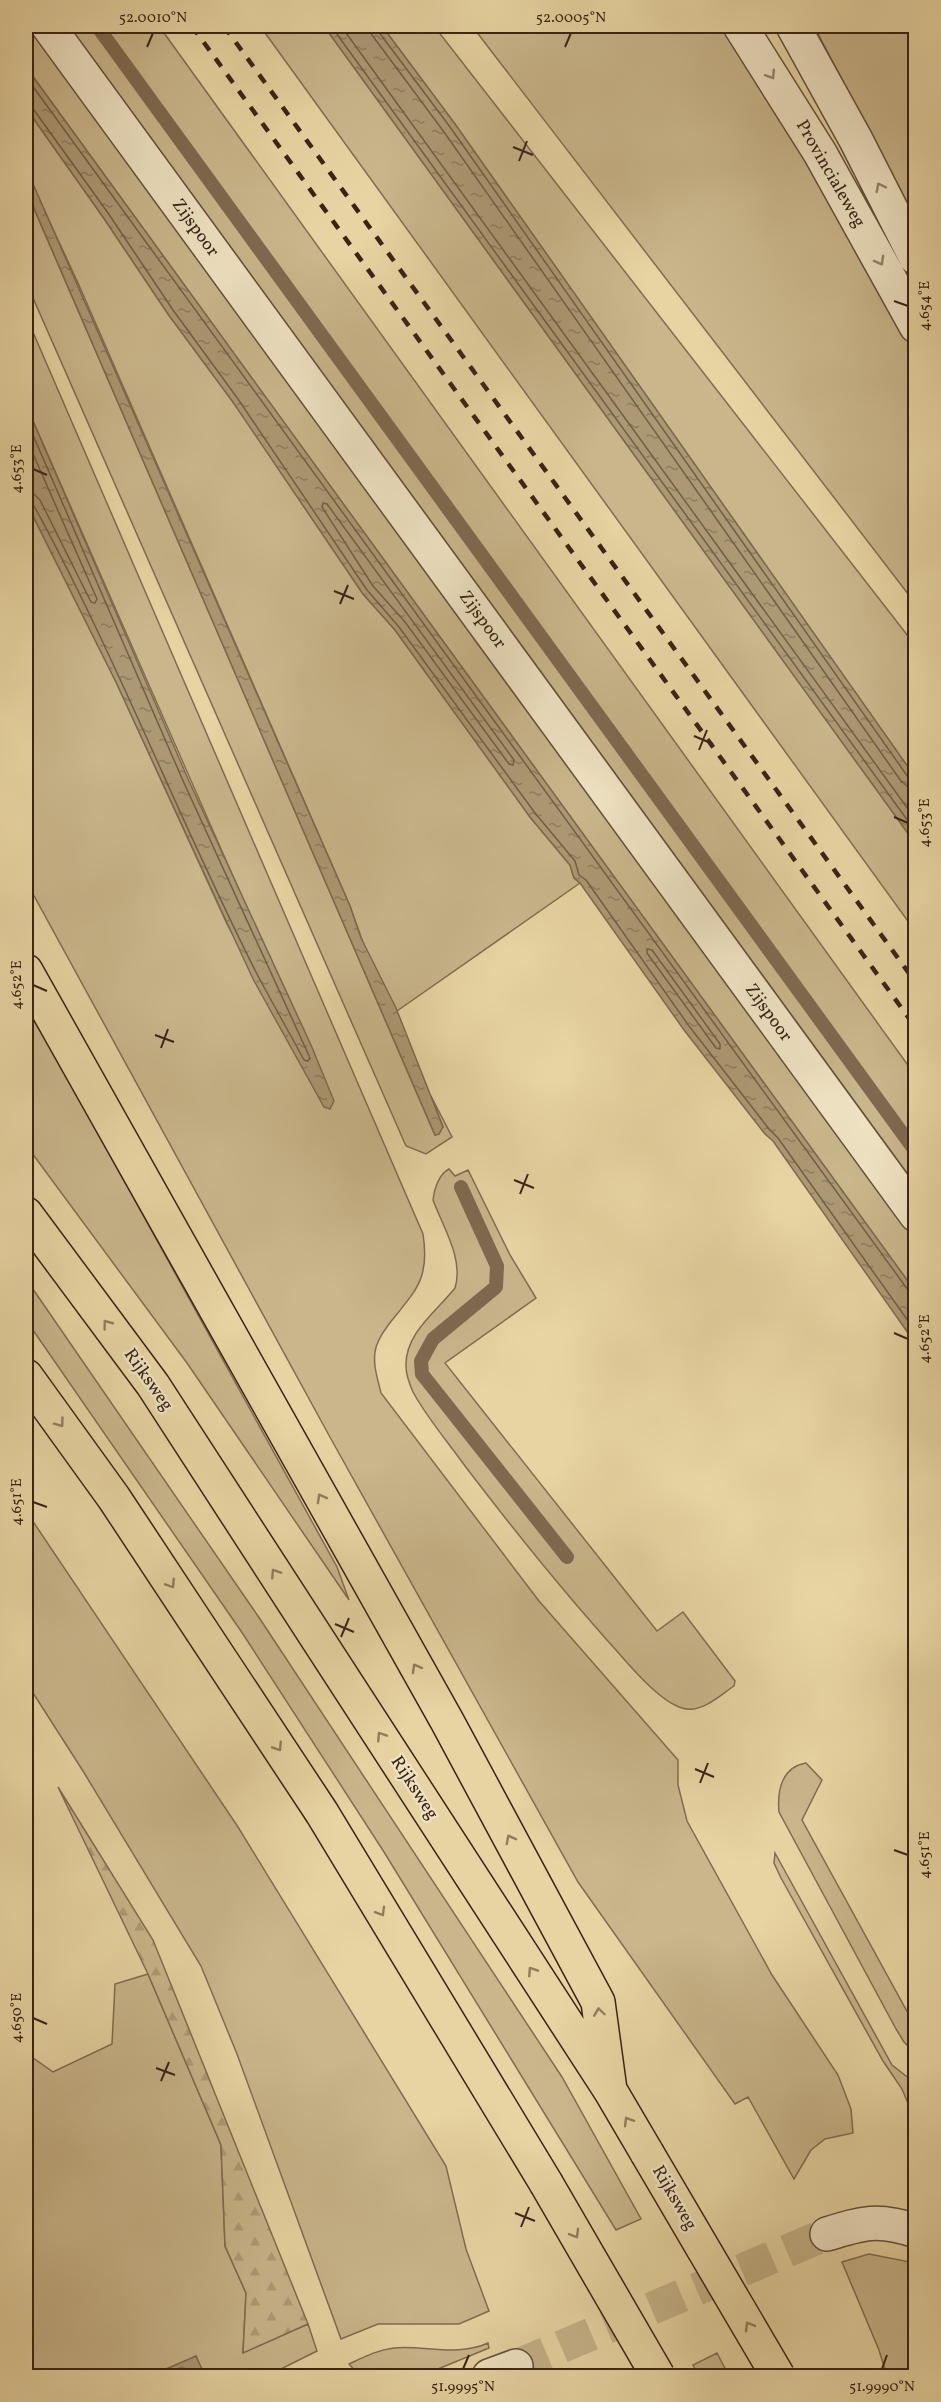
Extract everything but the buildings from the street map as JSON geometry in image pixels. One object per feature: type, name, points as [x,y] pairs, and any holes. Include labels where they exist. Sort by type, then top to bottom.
[{"type":"highway","points":[[26,971],[447,1721],[598,2002],[609,2090]]},
{"type":"highway","name":"Rijksweg","points":[[26,1214],[153,1385],[609,2090],[778,2376]]},
{"type":"highway","points":[[26,1376],[114,1498],[322,1814],[546,2183],[658,2376]]},
{"type":"street","name":"Zijspoor","points":[[48,26],[915,1215]]},
{"type":"street","name":"Provincialeweg","points":[[740,26],[820,153],[915,326]]},
{"type":"street","name":"Provincialeweg","points":[[793,26],[856,140],[915,258]]},
{"type":"street","points":[[826,2234],[862,2223],[881,2223],[915,2231]]},
{"type":"green space","points":[[26,26],[915,1239],[915,1291],[26,67]]},
{"type":"green space","points":[[69,26],[159,26],[915,1075],[915,1184]]},
{"type":"green space","points":[[260,26],[324,26],[915,843],[915,931]]},
{"type":"green space","points":[[382,26],[434,26],[915,645],[915,777],[455,124]]},
{"type":"green space","points":[[472,26],[728,26],[915,353],[915,603]]},
{"type":"green space","points":[[814,26],[915,26],[915,219]]},
{"type":"green space","points":[[26,108],[168,314],[233,402],[363,594],[395,630],[530,817],[570,865],[574,878],[580,883],[397,1011],[365,948],[350,906],[78,283],[32,184],[26,168]]},
{"type":"green space","points":[[26,190],[435,1135],[443,1127],[431,1096],[452,1137],[426,1154],[406,1146],[26,282]]},
{"type":"green space","points":[[26,316],[423,1234],[424,1262],[419,1283],[384,1330],[376,1348],[375,1368],[381,1393],[539,1601],[678,1760],[678,1785],[687,1821],[772,1975],[838,2075],[851,2109],[853,2133],[825,2139],[811,2150],[794,2179],[748,2097],[735,2104],[578,1882],[331,1439],[26,881],[26,502],[116,682],[227,924],[324,1107],[243,899],[26,405]]},
{"type":"green space","points":[[26,1008],[51,1048],[337,1567],[349,1600],[187,1363],[26,1145]]},
{"type":"green space","points":[[449,1169],[455,1176],[468,1170],[510,1255],[536,1298],[445,1363],[657,1631],[683,1612],[735,1681],[734,1686],[703,1706],[689,1709],[673,1704],[637,1674],[576,1604],[483,1490],[413,1392],[406,1369],[407,1354],[411,1343],[423,1323],[455,1288],[457,1277],[455,1255],[433,1200],[442,1174]]},
{"type":"green space","points":[[26,1279],[260,1619],[562,2077],[641,2219],[616,2230],[384,1852],[243,1634],[26,1320]]},
{"type":"green space","points":[[26,1511],[238,1827],[446,2166],[466,2249],[489,2311],[459,2324],[378,2324],[341,2339],[237,2054],[201,1966],[83,1771],[26,1682]]},
{"type":"green space","points":[[806,1763],[822,1780],[802,1820],[915,2026],[915,2053],[896,2029],[779,1812],[780,1788],[786,1774],[798,1765]]},
{"type":"green space","points":[[58,1787],[153,1940],[308,2324],[243,2353],[246,2293],[225,2246],[221,2145],[148,1974]]},
{"type":"green space","points":[[775,1853],[892,2065],[915,2083],[915,2120],[902,2089],[883,2061],[781,1878],[774,1863]]},
{"type":"green space","points":[[148,1974],[221,2145],[225,2246],[246,2293],[243,2352],[308,2324],[317,2351],[267,2376],[205,2376],[196,2357],[150,2376],[26,2376],[26,2053],[53,2072],[112,2044],[115,1984]]},
{"type":"green space","points":[[869,2254],[915,2263],[915,2376],[887,2376],[879,2350],[842,2262]]},
{"type":"green space","points":[[488,2343],[489,2348],[421,2376],[360,2376],[349,2364],[376,2352],[394,2348],[453,2350]]},
{"type":"green space","points":[[717,2353],[729,2376],[699,2376],[693,2365]]},
{"type":"water","points":[[324,26],[382,26],[455,124],[915,777],[915,843]]},
{"type":"water","points":[[26,67],[915,1291],[915,1343],[773,1141],[765,1134],[684,1030],[580,883],[574,878],[570,865],[530,817],[395,630],[363,594],[233,402],[168,314],[26,108]]},
{"type":"water","points":[[26,168],[350,906],[361,938],[396,1008],[443,1127],[439,1134],[435,1135],[26,190]]},
{"type":"water","points":[[26,405],[189,781],[311,1045],[334,1101],[330,1109],[324,1107],[253,979],[116,682],[26,502]]},
{"type":"water","points":[[196,2356],[205,2376],[150,2376]]},
{"type":"waterway","points":[[97,26],[916,1152]]},
{"type":"waterway","points":[[461,1187],[497,1266],[496,1287],[433,1339],[421,1361],[422,1374],[567,1557]]},
{"type":"tunnel","points":[[516,2366],[827,2234]]},
{"type":"railway","points":[[192,26],[916,1028]]},
{"type":"railway","points":[[224,26],[916,983]]}]
